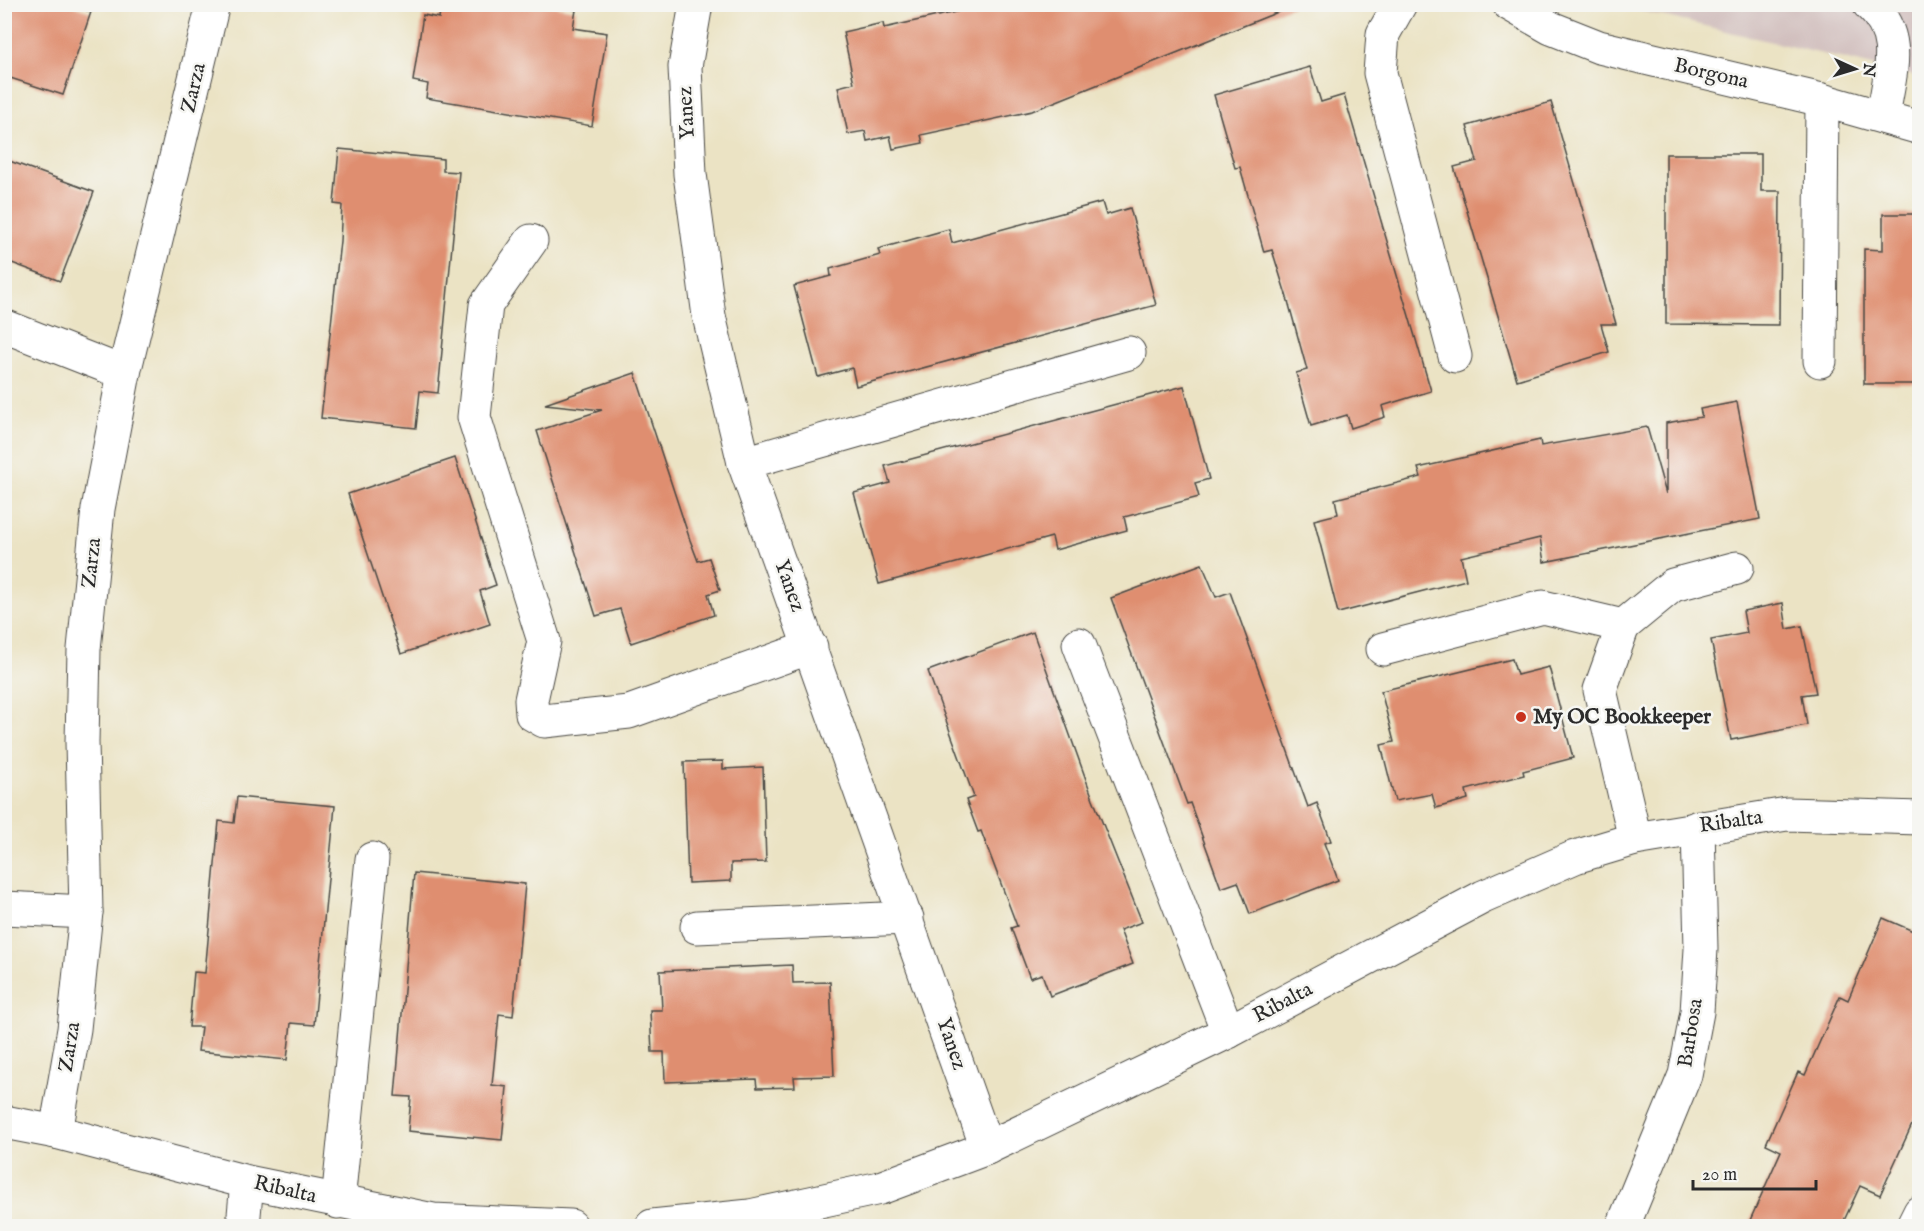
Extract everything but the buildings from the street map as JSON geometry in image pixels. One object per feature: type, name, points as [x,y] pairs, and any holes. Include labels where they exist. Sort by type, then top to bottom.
[{"type":"street","name":"Zarza","points":[[56,1132],[74,1029],[86,912],[82,742],[84,649],[98,509],[124,373],[213,4]]},
{"type":"street","name":"Yanez","points":[[696,4],[685,67],[690,174],[709,316],[744,464],[811,647],[987,1148]]},
{"type":"street","points":[[1400,4],[1383,34],[1380,72],[1455,356]]},
{"type":"street","name":"Borgona","points":[[1509,4],[1551,28],[1599,47],[1822,100],[1920,128]]},
{"type":"street","points":[[1869,4],[1883,17],[1893,40],[1883,117]]},
{"type":"street","points":[[1820,361],[1822,100]]},
{"type":"street","points":[[531,242],[486,305],[474,417],[544,641],[531,700],[532,714],[544,721],[629,712],[811,647]]},
{"type":"street","points":[[4,326],[124,373]]},
{"type":"street","points":[[744,464],[1130,353]]},
{"type":"street","points":[[1635,839],[1600,690],[1623,626],[1673,585],[1737,568]]},
{"type":"street","points":[[1383,650],[1543,608],[1623,626]]},
{"type":"street","points":[[1079,644],[1228,1032]]},
{"type":"street","name":"Ribalta","points":[[652,1227],[750,1216],[880,1188],[987,1148],[1228,1032],[1483,897],[1575,857],[1635,839],[1698,826],[1787,814],[1920,818]]},
{"type":"street","name":"Barbosa","points":[[1623,1227],[1685,1074],[1693,1033],[1701,949],[1698,826]]},
{"type":"street","points":[[338,1202],[372,859]]},
{"type":"street","points":[[4,908],[86,912]]},
{"type":"street","points":[[698,927],[907,918]]},
{"type":"street","name":"Ribalta","points":[[4,1122],[56,1132],[247,1182],[433,1220],[571,1227]]},
{"type":"street","points":[[243,1227],[247,1182]]},
{"type":"street","points":[[1913,1227],[1920,1212]]},
{"type":"shaded area","points":[[1617,5],[1919,5],[1919,77]]},
{"type":"place","name":"My OC Bookkeeper","points":[[1521,717]]}]
